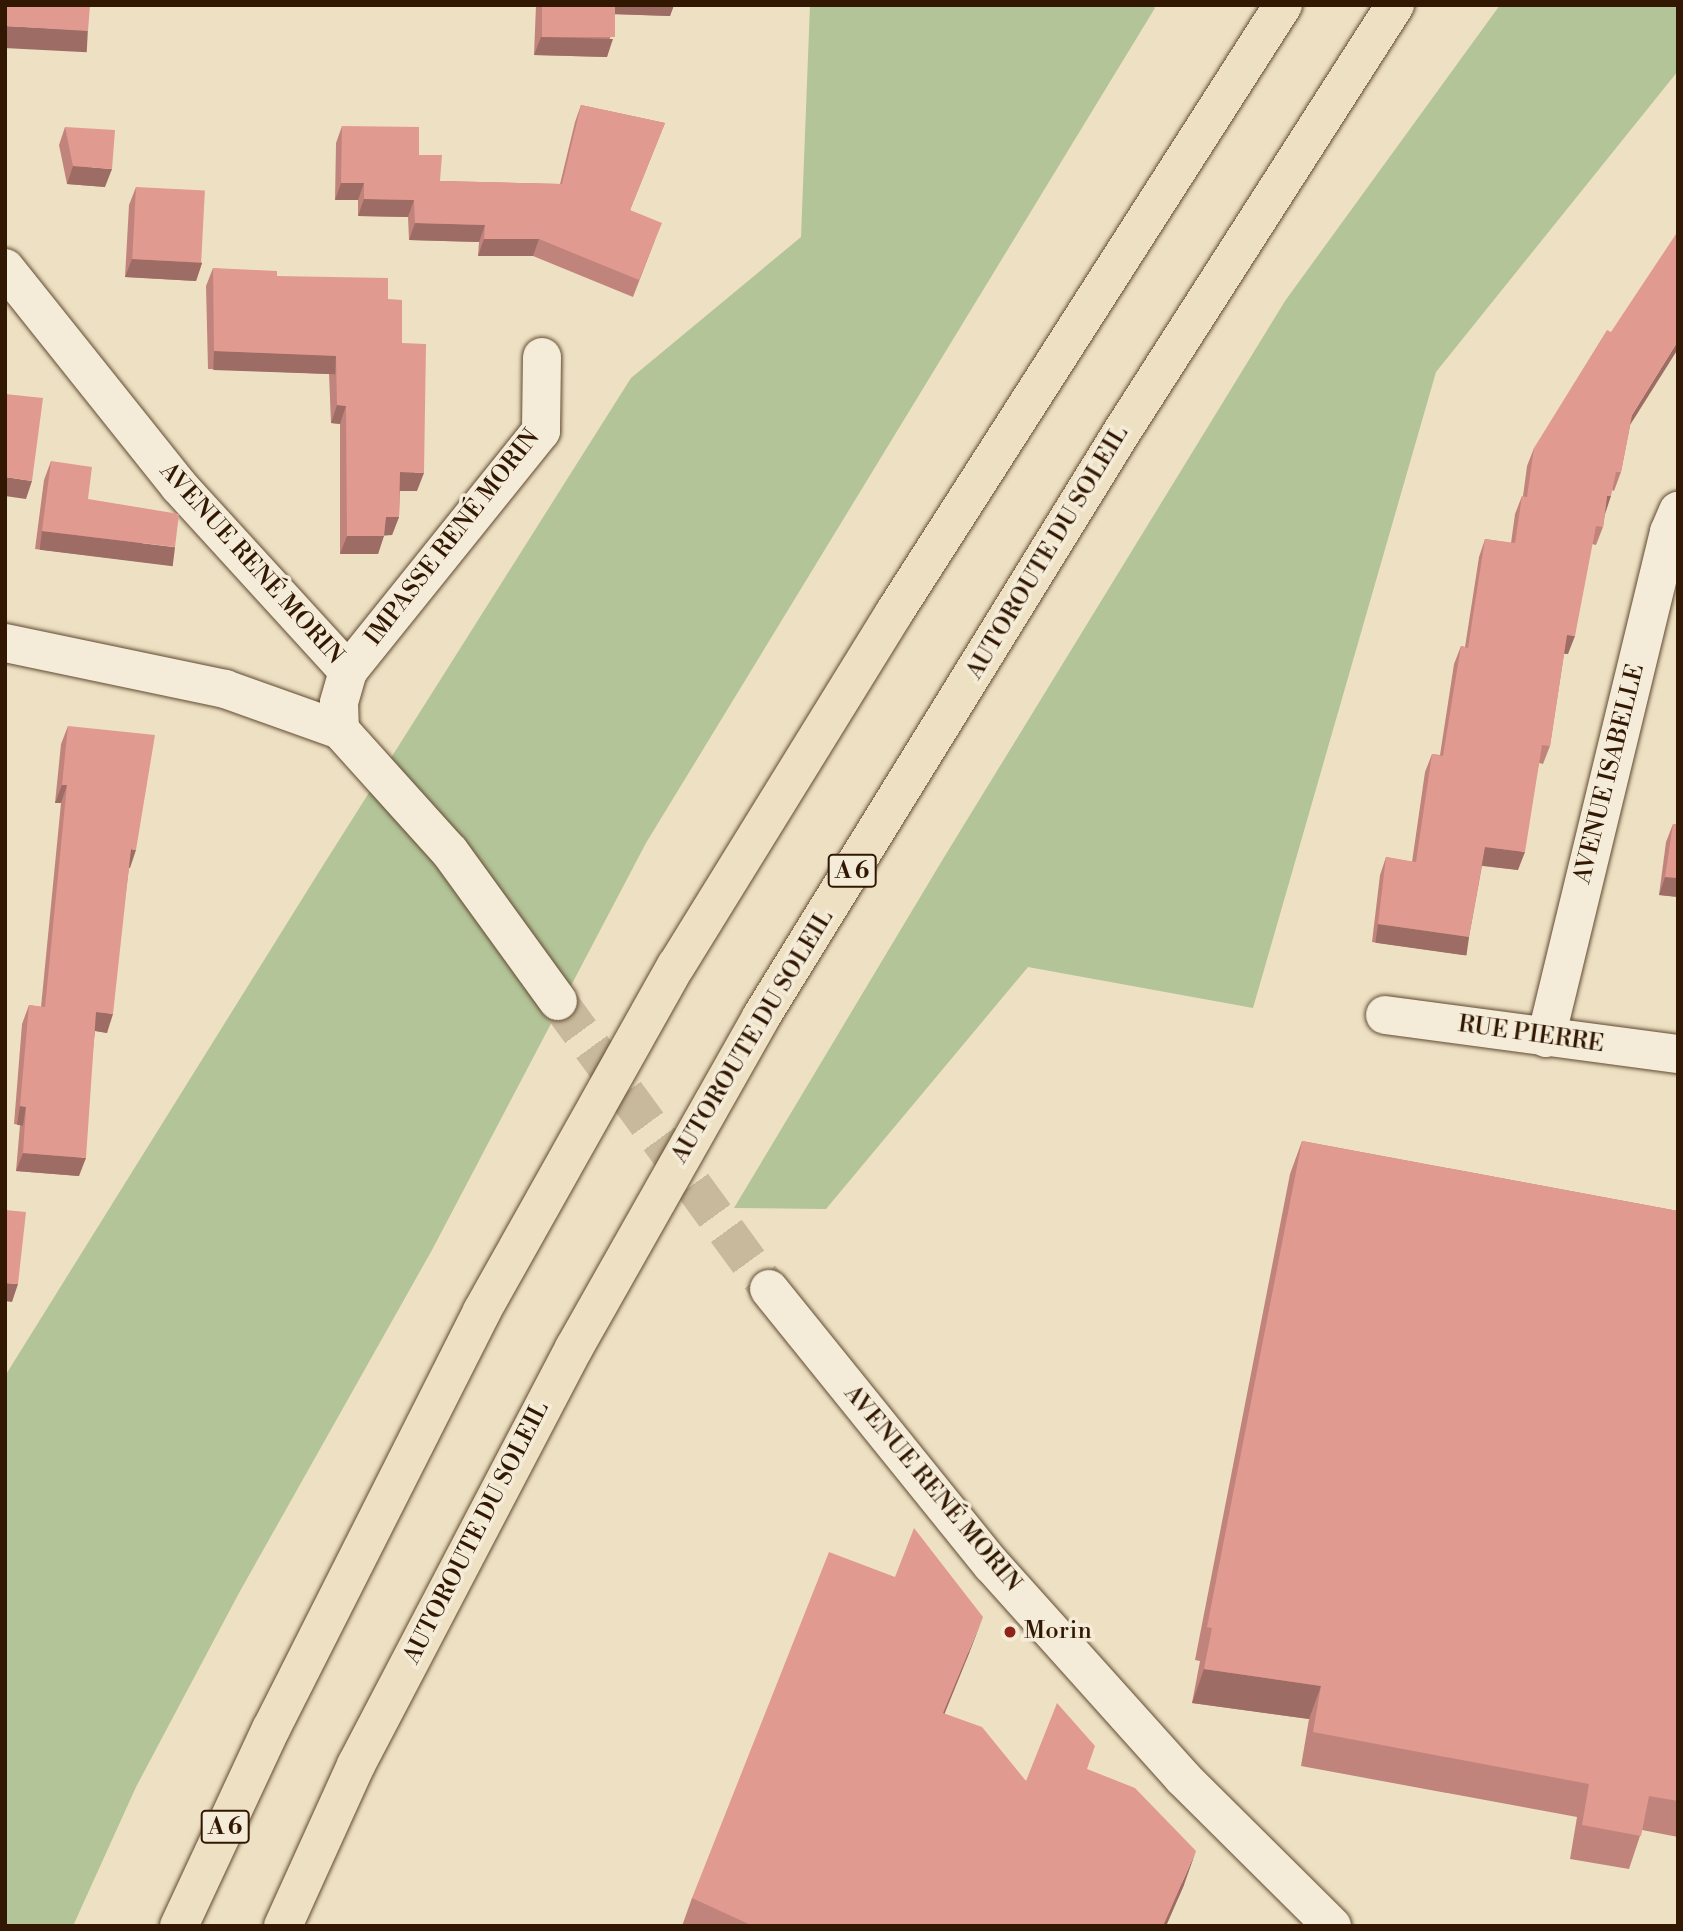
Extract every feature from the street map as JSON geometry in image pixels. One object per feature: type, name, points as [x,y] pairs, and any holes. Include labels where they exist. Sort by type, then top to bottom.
[{"type":"highway","name":"A 6","points":[[179,1926],[271,1729],[482,1311],[676,966],[901,602],[1283,5]]},
{"type":"highway","name":"AUTOROUTE DU SOLEIL","points":[[283,1926],[356,1765],[573,1348],[754,1029],[1123,430],[1395,5]]},
{"type":"street","name":"AVENUE RENÉ MORIN","points":[[5,268],[179,486],[348,671],[339,703],[340,730]]},
{"type":"street","name":"IMPASSE RENÉ MORIN","points":[[348,671],[541,431],[542,357]]},
{"type":"street","name":"AVENUE ISABELLE","points":[[1546,1038],[1669,532],[1678,511]]},
{"type":"street","points":[[8,653],[225,689],[340,730],[450,852],[558,1001]]},
{"type":"street","name":"RUE PIERRE","points":[[1385,1015],[1678,1054]]},
{"type":"street","name":"AVENUE RENÉ MORIN","points":[[769,1289],[992,1565],[1183,1778],[1332,1926]]},
{"type":"green space","points":[[810,5],[1152,5],[1155,8],[646,843],[432,1250],[239,1593],[136,1787],[73,1926],[5,1926],[5,1376],[631,378],[801,237]]},
{"type":"green space","points":[[1500,5],[1678,5],[1678,71],[1436,372],[1253,1008],[1028,967],[826,1209],[734,1208],[943,859],[1285,301]]},
{"type":"building","points":[[5,5],[90,5],[88,31],[5,26]]},
{"type":"building","points":[[542,5],[615,5],[615,37],[542,37]]},
{"type":"building","points":[[581,105],[665,123],[630,210],[662,223],[639,280],[539,239],[484,239],[485,225],[415,223],[414,200],[364,199],[364,183],[341,183],[342,126],[419,127],[419,155],[442,155],[440,181],[562,184]]},
{"type":"building","points":[[65,127],[115,130],[112,169],[73,166]]},
{"type":"building","points":[[136,187],[205,191],[201,263],[132,259]]},
{"type":"building","points":[[1678,231],[1678,341],[1632,415],[1621,472],[1616,472],[1611,496],[1607,496],[1603,527],[1596,526],[1575,636],[1567,635],[1550,746],[1542,745],[1525,852],[1485,847],[1469,937],[1378,924],[1386,857],[1416,862],[1432,754],[1443,756],[1461,646],[1468,648],[1485,539],[1515,543],[1522,496],[1527,497],[1534,448],[1607,330],[1611,332]]},
{"type":"building","points":[[213,268],[277,271],[277,276],[388,278],[388,299],[402,300],[402,343],[426,344],[424,473],[400,472],[399,517],[386,517],[384,536],[347,536],[346,406],[337,405],[336,356],[214,351]]},
{"type":"building","points":[[5,394],[43,398],[32,481],[5,477]]},
{"type":"building","points":[[51,461],[92,467],[88,499],[179,514],[175,547],[42,531]]},
{"type":"building","points":[[68,726],[155,735],[136,850],[131,849],[113,1014],[96,1012],[86,1158],[23,1153],[26,1107],[20,1106],[29,1005],[45,1007],[67,785],[62,785]]},
{"type":"building","points":[[1673,824],[1678,824],[1678,878],[1665,877]]},
{"type":"building","points":[[1302,1141],[1678,1211],[1678,1801],[1649,1796],[1641,1836],[1582,1825],[1589,1784],[1313,1732],[1321,1686],[1204,1669],[1212,1628],[1207,1627]]},
{"type":"building","points":[[5,1210],[26,1212],[18,1284],[5,1283]]},
{"type":"building","points":[[914,1528],[983,1617],[943,1713],[982,1727],[1026,1781],[1057,1703],[1095,1746],[1087,1769],[1135,1788],[1196,1851],[1163,1926],[753,1926],[692,1898],[829,1552],[895,1577]]},
{"type":"tunnel","points":[[558,1001],[769,1289]]},
{"type":"place","name":"Morin","points":[[1010,1632]]}]
